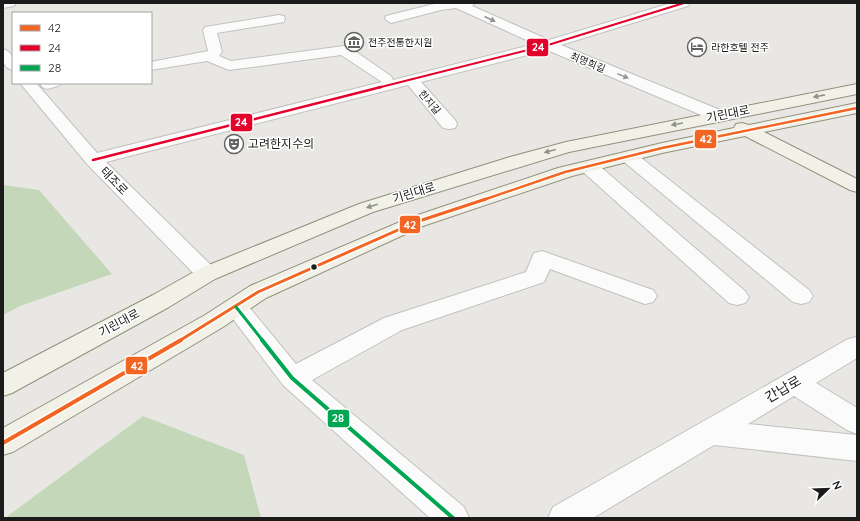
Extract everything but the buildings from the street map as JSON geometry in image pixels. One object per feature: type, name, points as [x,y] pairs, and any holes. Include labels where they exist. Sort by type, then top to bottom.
[{"type":"street","points":[[3,4],[10,3]]},
{"type":"street","name":"한지길","points":[[93,160],[548,45],[684,3]]},
{"type":"street","name":"최명희길","points":[[391,19],[441,6],[461,4],[548,45],[719,116]]},
{"type":"street","points":[[152,66],[209,56],[215,52],[210,30],[279,19]]},
{"type":"street","points":[[209,56],[229,66],[344,50],[386,79]]},
{"type":"street","points":[[3,53],[12,65]]},
{"type":"street","name":"한지길","points":[[411,79],[449,124]]},
{"type":"street","name":"태조로","points":[[29,84],[93,160],[207,274]]},
{"type":"street","name":"기린대로","points":[[3,385],[161,301],[207,274],[366,208],[516,161],[572,146],[857,89]]},
{"type":"street","name":"기린대로","points":[[3,443],[258,292],[416,222],[565,172],[662,148],[857,108]]},
{"type":"street","points":[[719,116],[857,186]]},
{"type":"street","points":[[629,157],[801,296]]},
{"type":"street","points":[[589,167],[737,297]]},
{"type":"street","points":[[292,378],[393,324],[536,277],[542,258],[645,296]]},
{"type":"street","points":[[236,306],[292,378],[453,518]]},
{"type":"street","name":"간납로","points":[[564,518],[857,346]]},
{"type":"street","points":[[795,382],[857,422]]},
{"type":"street","points":[[710,432],[857,448]]},
{"type":"green space","points":[[3,185],[39,190],[112,274],[20,306],[3,315]]},
{"type":"green space","points":[[143,416],[244,455],[261,518],[5,518]]},
{"type":"transit line","name":"24","points":[[93,160],[548,45],[684,3]]},
{"type":"transit line","name":"42","points":[[3,443],[214,321],[258,292],[416,222],[565,172],[662,148],[857,108]]},
{"type":"transit line","name":"28","points":[[236,307],[292,378],[453,518]]},
{"type":"place","name":"전주전통한지원","points":[[354,42]]},
{"type":"place","name":"라한호텔 전주","points":[[697,47]]},
{"type":"place","name":"고려한지수의","points":[[234,144]]}]
